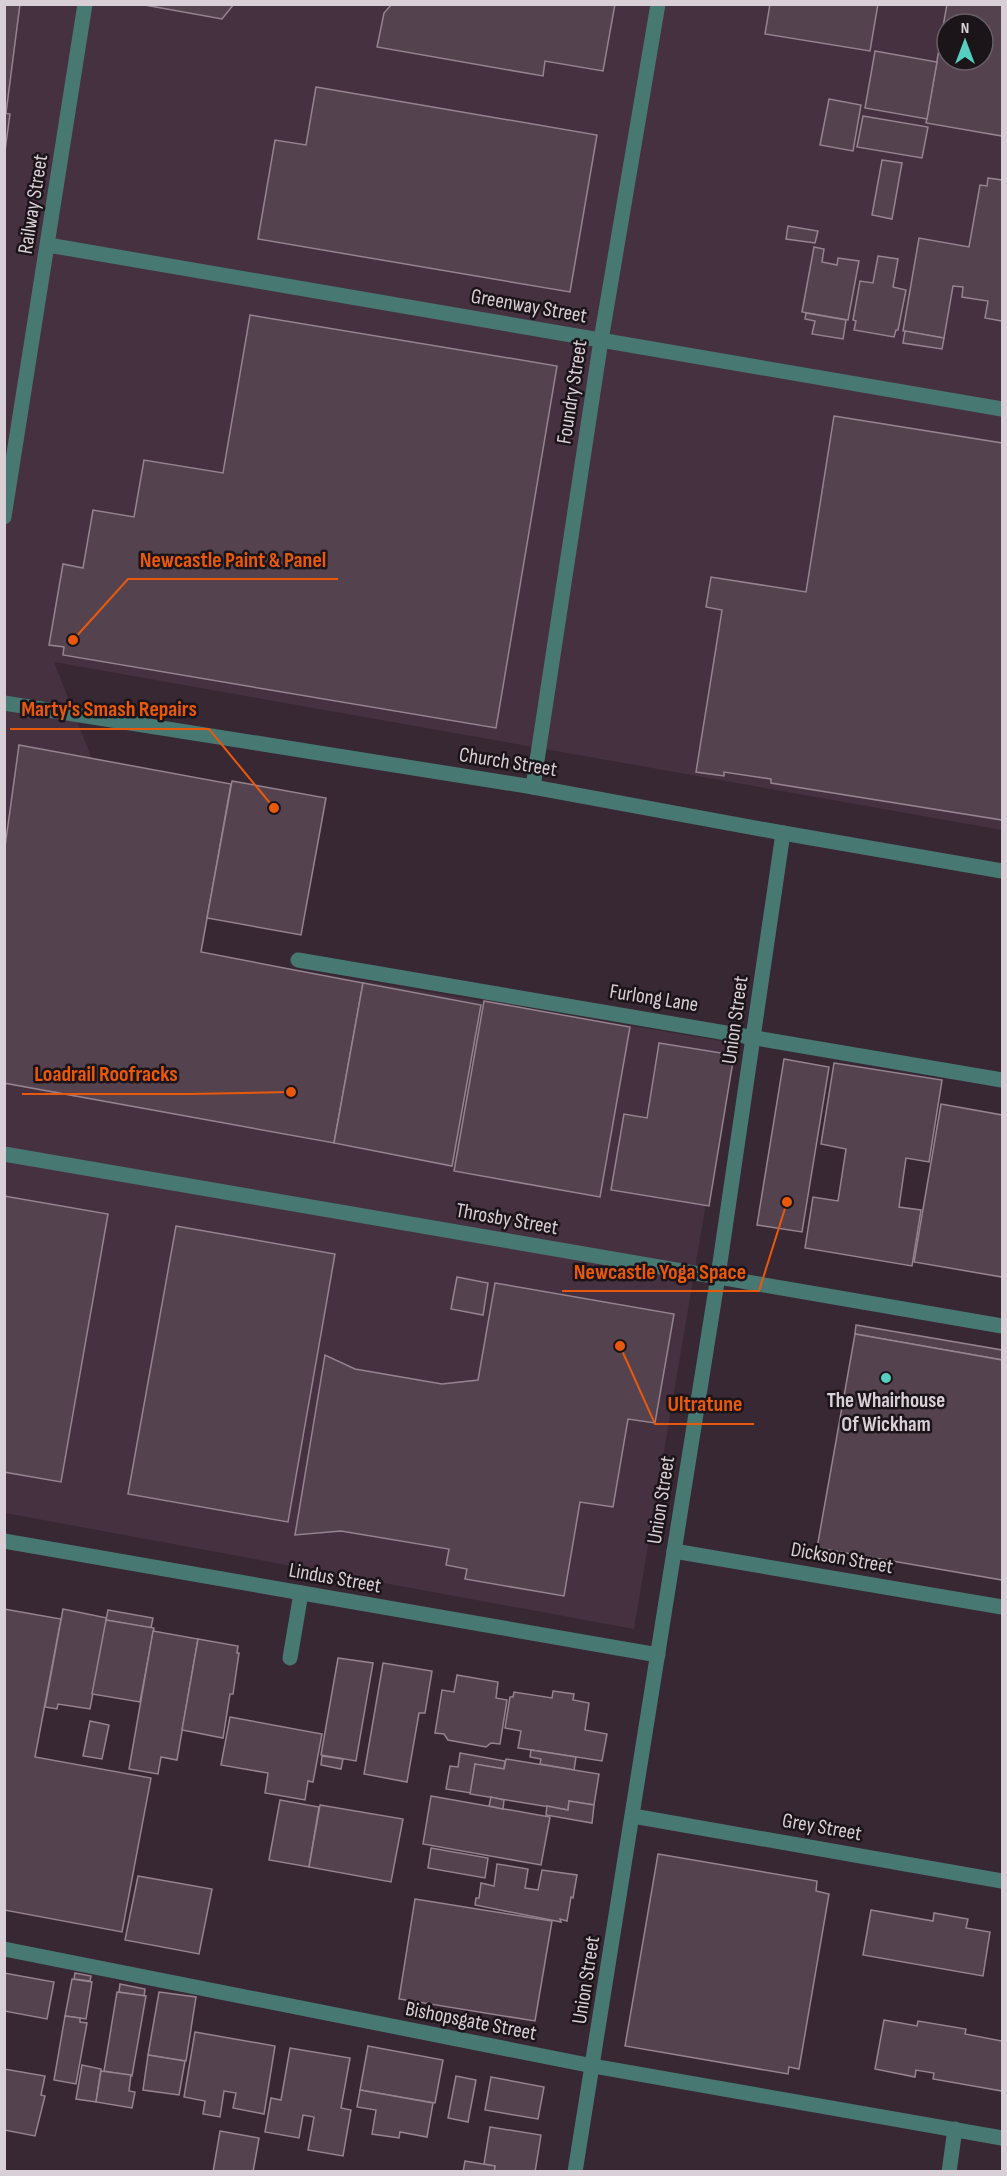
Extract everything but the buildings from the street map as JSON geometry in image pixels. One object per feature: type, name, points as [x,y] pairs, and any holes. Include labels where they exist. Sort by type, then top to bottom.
[{"type":"street","name":"Railway Street","points":[[4,517],[85,4]]},
{"type":"street","name":"Foundry Street","points":[[533,787],[602,340],[658,4]]},
{"type":"street","name":"Greenway Street","points":[[48,245],[1002,409]]},
{"type":"street","name":"Church Street","points":[[4,703],[533,787],[1002,871]]},
{"type":"street","name":"Union Street","points":[[575,2172],[718,1276],[783,833]]},
{"type":"street","name":"Furlong Lane","points":[[298,960],[1002,1080]]},
{"type":"street","name":"Throsby Street","points":[[4,1154],[1002,1326]]},
{"type":"street","name":"Lindus Street","points":[[4,1541],[658,1655]]},
{"type":"street","name":"Dickson Street","points":[[674,1551],[1002,1607]]},
{"type":"street","points":[[290,1658],[301,1593]]},
{"type":"street","name":"Grey Street","points":[[633,1816],[1002,1881]]},
{"type":"street","name":"Bishopsgate Street","points":[[4,1949],[593,2066],[1002,2138]]},
{"type":"street","points":[[949,2172],[955,2129]]},
{"type":"shaded area","points":[[4,5],[1002,5],[1002,830],[54,662],[166,948],[733,1043],[634,1629],[5,1513]]},
{"type":"place","name":"Newcastle Paint & Panel","points":[[73,640]]},
{"type":"place","name":"Marty's Smash Repairs","points":[[274,808]]},
{"type":"place","name":"Loadrail Roofracks","points":[[291,1092]]},
{"type":"place","name":"Newcastle Yoga Space","points":[[787,1202]]},
{"type":"place","name":"Ultratune","points":[[620,1346]]},
{"type":"place","name":"The Whairhouse Of Wickham","points":[[886,1378]]}]
